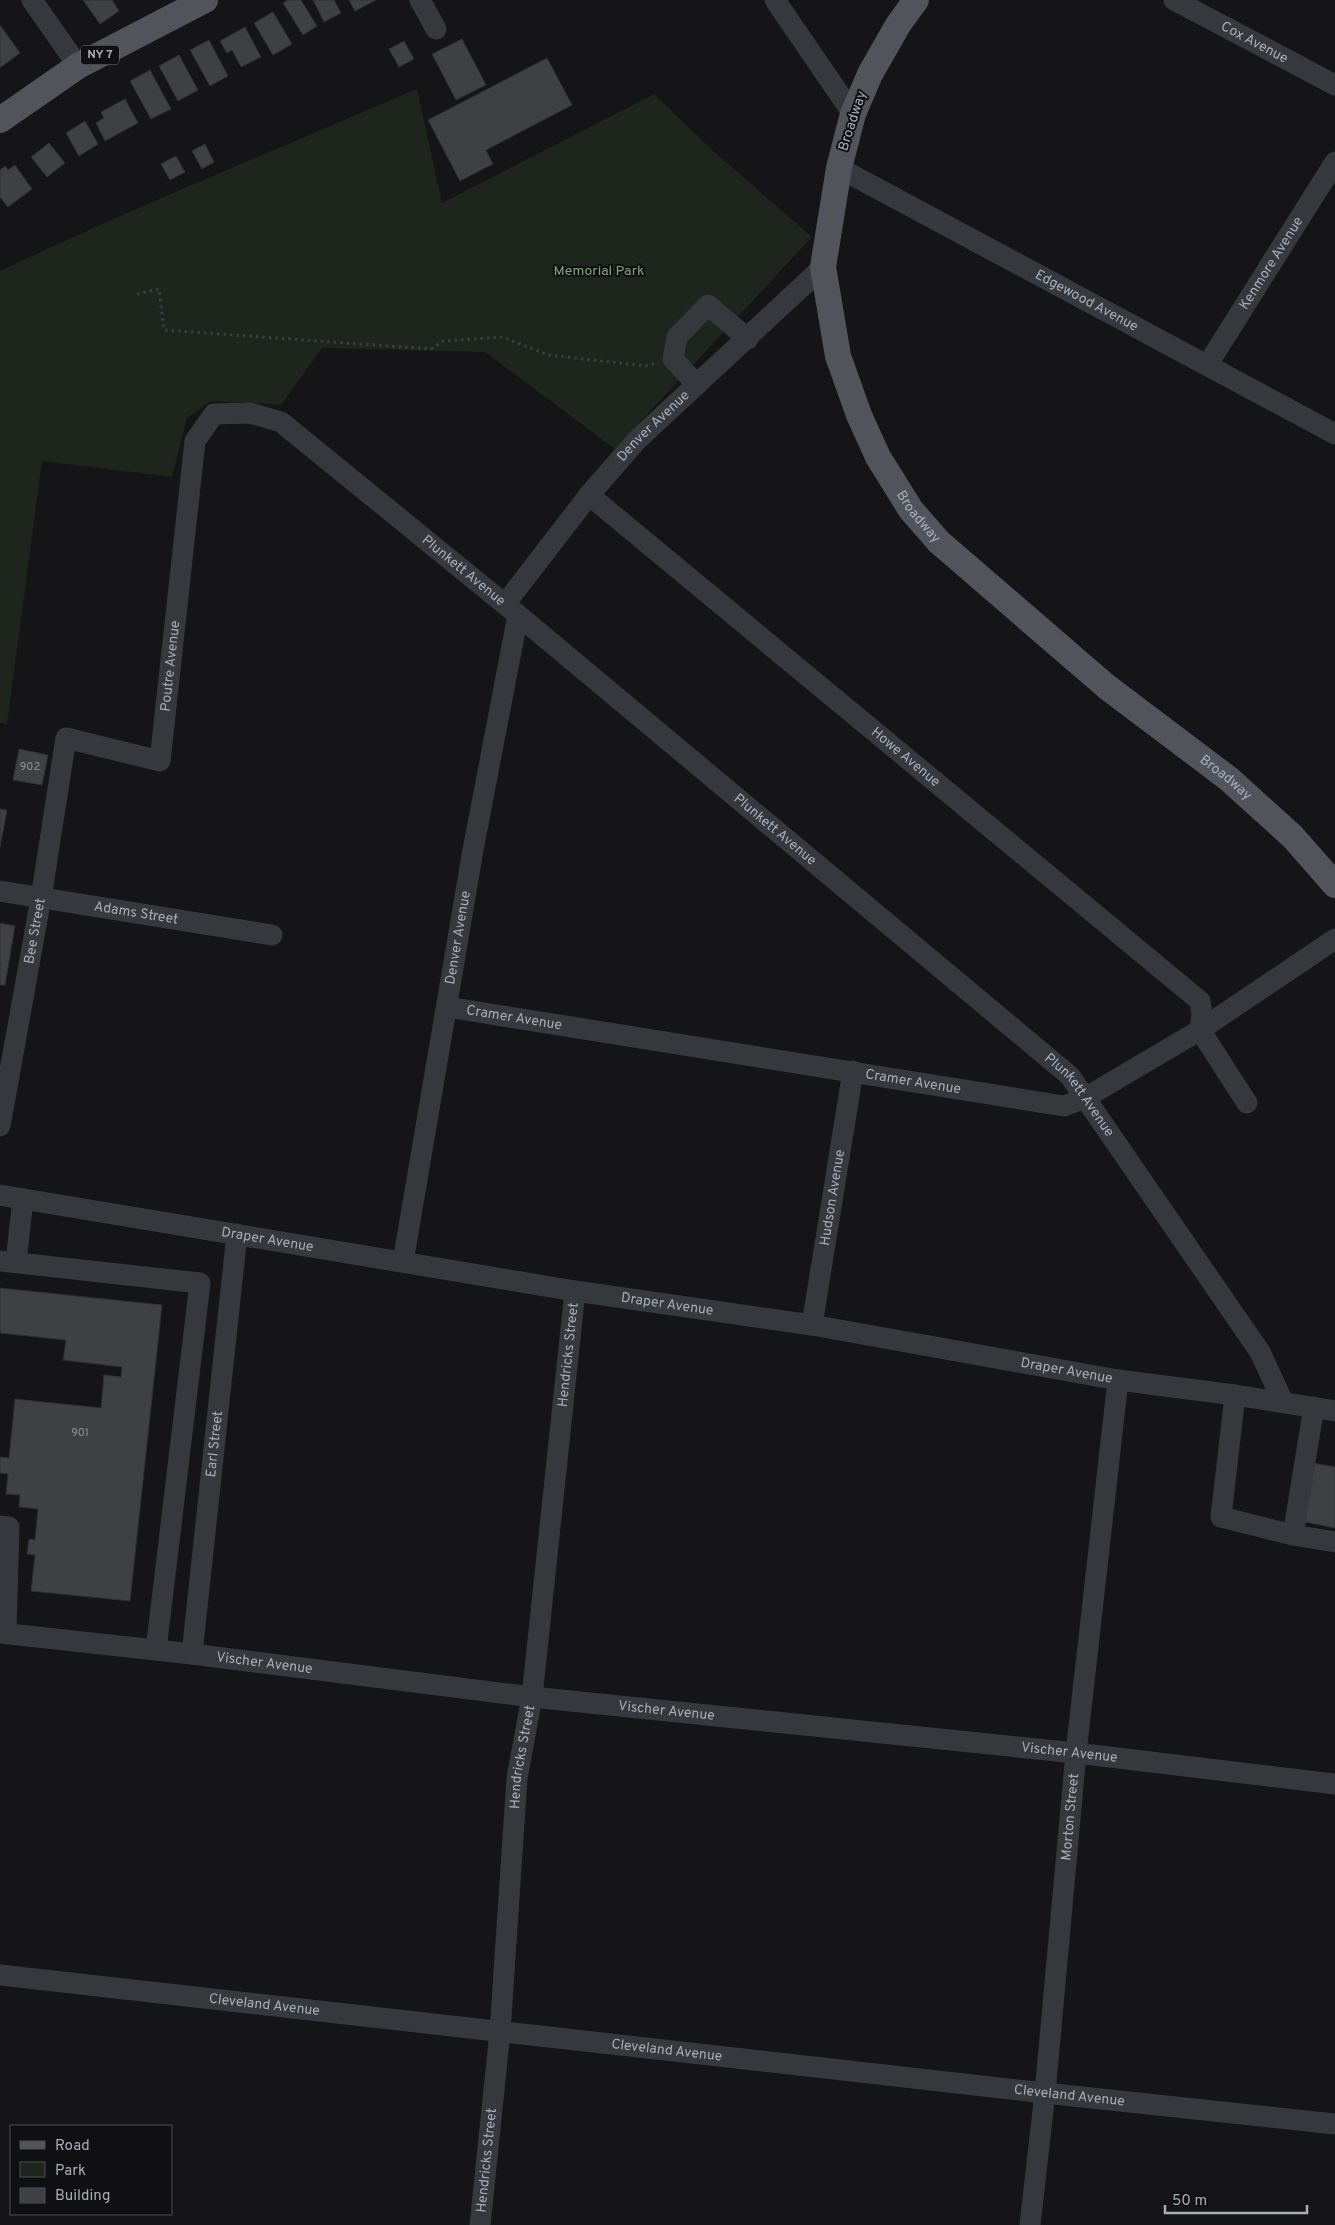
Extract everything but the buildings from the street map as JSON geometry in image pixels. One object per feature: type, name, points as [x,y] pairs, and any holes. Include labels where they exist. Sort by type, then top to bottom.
[{"type":"main road","name":"NY 7","points":[[0,120],[78,66],[205,0]]},
{"type":"main road","name":"Broadway","points":[[916,0],[898,25],[870,74],[852,114],[839,168],[823,267],[838,356],[859,415],[878,457],[911,510],[939,542],[1106,686],[1230,779],[1293,837],[1335,885]]},
{"type":"street","points":[[32,0],[78,66]]},
{"type":"street","points":[[420,0],[436,29]]},
{"type":"street","points":[[775,0],[852,114]]},
{"type":"street","name":"Cox Avenue","points":[[1174,0],[1335,85]]},
{"type":"street","name":"Kenmore Avenue","points":[[1208,364],[1335,162]]},
{"type":"street","name":"Edgewood Avenue","points":[[839,168],[1208,364],[1335,434]]},
{"type":"street","name":"Denver Avenue","points":[[402,1262],[447,1007],[511,610],[589,495],[637,440],[748,339],[823,267]]},
{"type":"street","points":[[697,385],[672,359],[677,337],[708,305],[748,339]]},
{"type":"street","name":"Plunkett Avenue","points":[[192,473],[195,441],[214,414],[250,413],[281,422],[511,610],[1070,1076],[1260,1352],[1283,1402]]},
{"type":"street","name":"Poutre Avenue","points":[[66,738],[160,761],[192,473]]},
{"type":"street","name":"Howe Avenue","points":[[589,495],[1200,1001],[1202,1014],[1200,1030]]},
{"type":"street","name":"Bee Street","points":[[0,1126],[42,898],[66,738]]},
{"type":"street","name":"Adams Street","points":[[0,891],[272,935]]},
{"type":"street","name":"Cramer Avenue","points":[[447,1007],[1064,1106],[1085,1098],[1200,1030],[1335,939]]},
{"type":"street","points":[[1200,1030],[1247,1103]]},
{"type":"street","name":"Hudson Avenue","points":[[812,1324],[853,1071]]},
{"type":"street","name":"Draper Avenue","points":[[0,1195],[575,1291],[812,1324],[1118,1380],[1325,1409]]},
{"type":"street","points":[[22,1199],[8,1261],[200,1283],[156,1650]]},
{"type":"street","name":"Earl Street","points":[[192,1654],[237,1234]]},
{"type":"street","name":"Hendricks Street","points":[[480,2225],[500,2032],[517,1778],[532,1697],[575,1291]]},
{"type":"street","name":"Morton Street","points":[[1030,2225],[1045,2093],[1076,1753],[1118,1380]]},
{"type":"street","points":[[1235,1395],[1221,1517],[1293,1535],[1335,1542]]},
{"type":"street","points":[[1293,1535],[1325,1409]]},
{"type":"street","points":[[0,1526],[9,1527],[4,1577],[3,1634]]},
{"type":"street","name":"Vischer Avenue","points":[[3,1634],[192,1654],[532,1697],[1076,1753],[1335,1784]]},
{"type":"street","name":"Cleveland Avenue","points":[[0,1975],[1335,2124]]},
{"type":"path","points":[[138,294],[159,289],[164,330],[431,348],[443,341],[503,337],[548,355],[646,366],[672,359]]},
{"type":"green space","name":"Memorial Park","points":[[417,89],[442,203],[654,94],[711,149],[812,237],[615,449],[485,352],[322,348],[281,405],[211,401],[187,418],[172,477],[42,461],[7,724],[0,723],[0,271],[155,201]]}]
